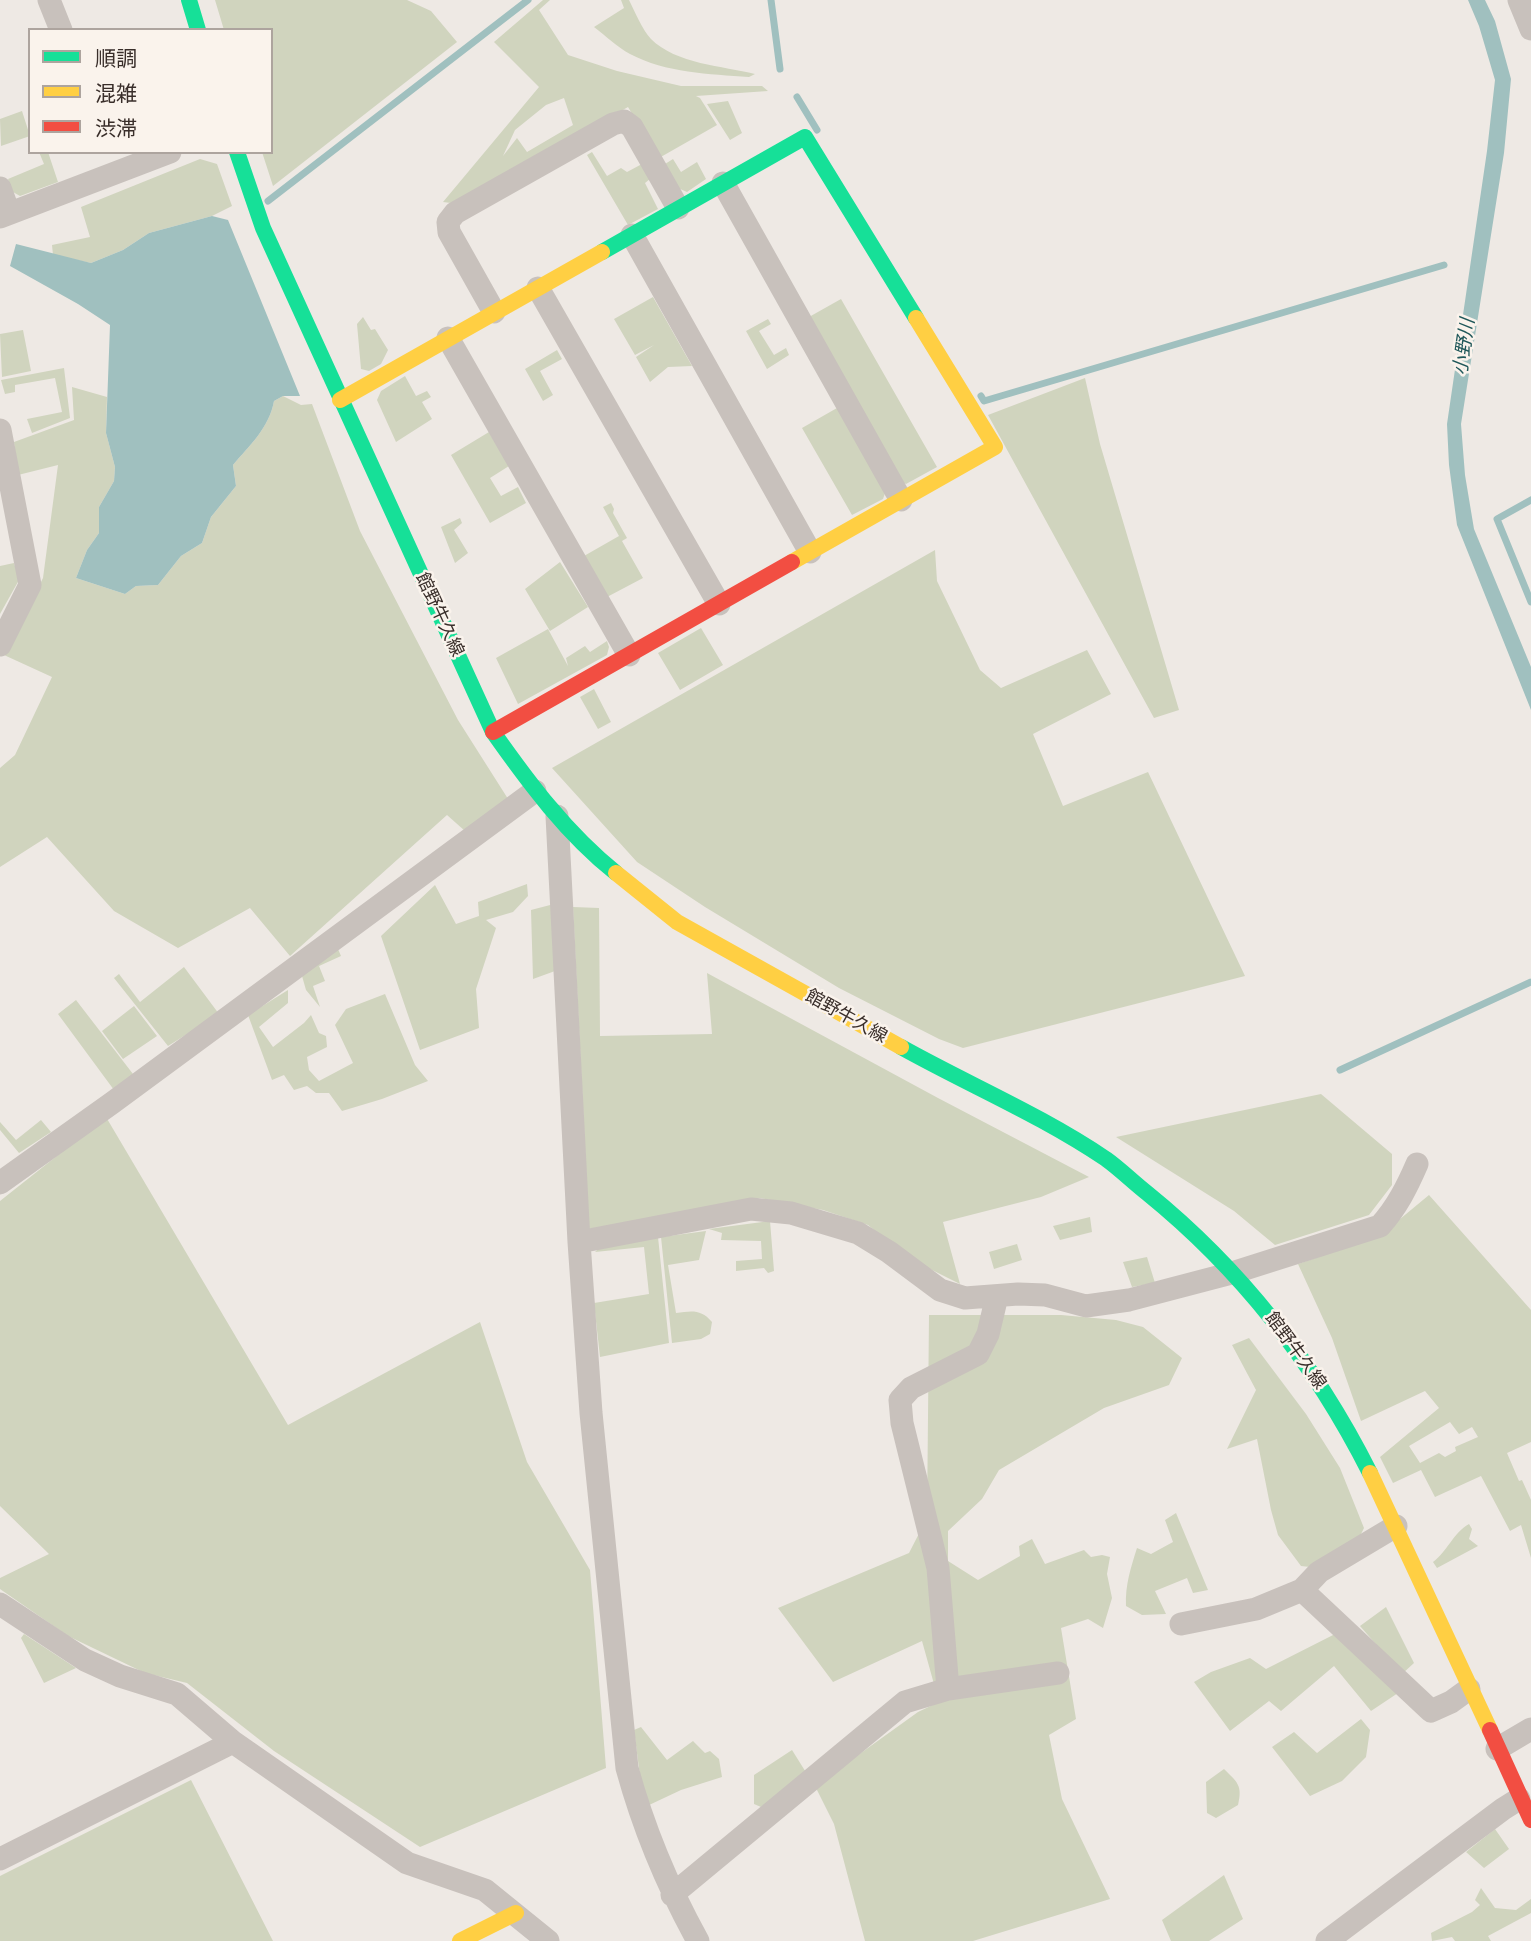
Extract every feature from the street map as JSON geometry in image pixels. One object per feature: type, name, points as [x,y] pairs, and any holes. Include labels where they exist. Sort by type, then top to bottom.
[{"type":"main road","points":[[189,0],[197,28]]},
{"type":"main road","points":[[340,400],[805,137],[995,447],[493,733]]},
{"type":"main road","name":"館野牛久線","points":[[238,154],[263,228],[493,733],[535,791],[595,856],[677,922],[909,1052],[1034,1116],[1107,1160],[1178,1219],[1232,1273],[1293,1344],[1323,1388],[1353,1440],[1396,1526],[1519,1799],[1531,1820]]},
{"type":"main road","points":[[460,1941],[516,1913]]},
{"type":"street","points":[[49,0],[60,28]]},
{"type":"street","points":[[1519,0],[1531,29]]},
{"type":"street","points":[[494,312],[449,232],[449,222],[455,213],[612,124],[624,121],[632,127],[678,208]]},
{"type":"street","points":[[0,188],[5,215],[112,162],[158,154]]},
{"type":"street","points":[[723,183],[901,500]]},
{"type":"street","points":[[632,235],[810,552]]},
{"type":"street","points":[[538,288],[719,604]]},
{"type":"street","points":[[448,338],[629,655]]},
{"type":"street","points":[[0,430],[30,585],[0,645]]},
{"type":"street","points":[[0,1183],[535,791]]},
{"type":"street","points":[[557,816],[579,1242],[591,1413],[627,1768],[636,1800],[673,1895],[698,1941]]},
{"type":"street","points":[[579,1242],[751,1209],[771,1209],[859,1233],[940,1290],[965,1298],[1045,1295],[1086,1306],[1129,1300],[1232,1273],[1380,1226],[1400,1200],[1417,1164]]},
{"type":"street","points":[[948,1689],[938,1568],[902,1423],[901,1400],[911,1388],[978,1354],[988,1334],[997,1296]]},
{"type":"street","points":[[1181,1624],[1256,1609],[1302,1590],[1319,1572],[1396,1526]]},
{"type":"street","points":[[1302,1590],[1431,1711],[1451,1702],[1469,1689]]},
{"type":"street","points":[[0,1604],[85,1660],[120,1676],[177,1695],[233,1742],[407,1864],[485,1890],[548,1941]]},
{"type":"street","points":[[673,1895],[905,1702],[948,1689],[1032,1675],[1058,1674]]},
{"type":"street","points":[[1497,1749],[1531,1729]]},
{"type":"street","points":[[0,1859],[233,1742]]},
{"type":"street","points":[[1327,1941],[1519,1799]]},
{"type":"green space","points":[[215,0],[407,0],[431,11],[457,42],[273,186],[263,154],[273,154],[273,28],[223,28]]},
{"type":"green space","points":[[543,0],[550,0],[539,10],[568,55],[617,71],[681,86],[762,86],[768,91],[696,96],[717,125],[659,158],[628,107],[459,204],[443,202],[539,87],[494,42]],"holes":[[[564,98],[573,125],[527,152],[517,138],[503,156],[515,130],[546,105]]]},
{"type":"green space","points":[[621,0],[629,0],[651,39],[673,54],[700,63],[755,74],[749,77],[688,72],[658,65],[630,54],[594,27],[624,8]]},
{"type":"green space","points":[[728,101],[742,133],[730,140],[707,104]]},
{"type":"green space","points":[[22,111],[28,137],[1,146],[0,119]]},
{"type":"green space","points":[[592,152],[607,176],[621,168],[627,172],[642,164],[650,179],[645,183],[658,209],[628,225],[587,155]]},
{"type":"green space","points":[[40,154],[49,154],[58,182],[20,196],[13,192],[8,179],[44,164]]},
{"type":"green space","points":[[200,159],[217,164],[232,206],[212,216],[149,233],[123,250],[91,263],[53,255],[52,245],[90,237],[81,207]]},
{"type":"green space","points":[[673,159],[681,172],[697,162],[706,179],[687,192],[678,188],[665,164]]},
{"type":"green space","points":[[653,297],[692,366],[668,367],[650,382],[636,357],[654,345],[635,355],[614,319]]},
{"type":"green space","points":[[841,299],[937,467],[906,484],[900,481],[809,317]]},
{"type":"green space","points":[[363,317],[371,330],[375,329],[388,350],[381,364],[369,371],[361,369],[357,324]]},
{"type":"green space","points":[[768,319],[771,324],[759,331],[774,355],[786,348],[789,355],[767,369],[746,331]]},
{"type":"green space","points":[[23,330],[31,371],[2,377],[0,334]]},
{"type":"green space","points":[[557,350],[562,359],[540,371],[553,395],[543,401],[525,369]]},
{"type":"green space","points":[[64,368],[70,418],[32,433],[27,419],[62,412],[55,378],[15,385],[15,392],[5,394],[1,380]]},
{"type":"green space","points":[[405,376],[416,396],[427,391],[431,397],[422,402],[432,419],[396,442],[377,400],[381,391]]},
{"type":"green space","points":[[1085,378],[1100,444],[1179,710],[1154,718],[988,415]]},
{"type":"green space","points":[[72,387],[107,397],[106,433],[115,467],[114,481],[99,507],[99,533],[87,550],[76,578],[125,594],[136,586],[158,585],[181,556],[202,543],[211,517],[236,486],[233,465],[263,428],[274,401],[283,396],[301,405],[312,404],[360,531],[458,720],[510,802],[465,831],[447,815],[290,956],[250,908],[178,948],[114,911],[47,837],[0,867],[0,768],[15,755],[52,677],[4,655],[43,578],[58,465],[18,475],[14,442],[74,420]]},
{"type":"green space","points":[[837,408],[886,490],[883,499],[852,515],[802,428]]},
{"type":"green space","points":[[489,432],[509,466],[490,478],[501,496],[518,487],[526,503],[490,523],[451,455]]},
{"type":"green space","points":[[611,503],[613,513],[627,538],[622,541],[643,578],[607,597],[584,556],[619,536],[603,507]]},
{"type":"green space","points":[[460,518],[462,523],[454,530],[468,553],[455,563],[441,527]]},
{"type":"green space","points":[[935,550],[937,581],[980,670],[1001,688],[1087,650],[1111,694],[1033,734],[1063,806],[1148,772],[1245,976],[963,1048],[939,1039],[839,988],[705,907],[637,862],[552,768]]},
{"type":"green space","points":[[560,562],[588,607],[550,631],[525,589]]},
{"type":"green space","points":[[14,563],[19,580],[0,614],[0,566]]},
{"type":"green space","points":[[701,628],[723,665],[680,690],[658,653]]},
{"type":"green space","points":[[548,629],[568,666],[566,658],[585,646],[590,652],[607,641],[607,655],[518,704],[496,658]]},
{"type":"green space","points":[[594,689],[611,722],[598,729],[580,697]]},
{"type":"green space","points":[[527,884],[528,896],[513,912],[486,920],[496,928],[476,989],[479,1028],[420,1050],[381,936],[435,885],[456,924],[479,916],[478,902]]},
{"type":"green space","points":[[554,904],[555,971],[533,979],[531,910]]},
{"type":"green space","points":[[573,907],[599,908],[600,1036],[712,1034],[707,973],[1089,1177],[1041,1197],[943,1222],[960,1284],[908,1258],[868,1225],[823,1210],[760,1198],[589,1229]]},
{"type":"green space","points":[[338,949],[341,956],[319,966],[325,981],[313,986],[320,1007],[306,990],[302,976]]},
{"type":"green space","points":[[184,967],[219,1014],[168,1046],[114,978],[119,974],[140,1002]]},
{"type":"green space","points":[[288,990],[288,1003],[259,1027],[273,1047],[311,1015],[319,1033],[326,1036],[327,1047],[307,1057],[309,1070],[319,1081],[353,1063],[335,1025],[346,1009],[385,994],[415,1065],[428,1081],[342,1111],[329,1093],[316,1093],[307,1086],[294,1090],[284,1075],[272,1080],[248,1015]]},
{"type":"green space","points":[[76,1000],[133,1074],[114,1090],[58,1014]]},
{"type":"green space","points":[[134,1006],[157,1036],[123,1059],[102,1031]]},
{"type":"green space","points":[[1321,1094],[1392,1154],[1392,1185],[1369,1215],[1275,1245],[1234,1211],[1116,1137]]},
{"type":"green space","points":[[106,1117],[288,1425],[480,1322],[527,1462],[590,1570],[606,1768],[420,1847],[274,1751],[187,1683],[145,1673],[68,1636],[0,1589],[0,1578],[49,1554],[0,1506],[0,1201]]},
{"type":"green space","points":[[41,1120],[51,1132],[19,1153],[0,1130],[0,1122],[16,1140]]},
{"type":"green space","points":[[1429,1195],[1531,1310],[1531,1442],[1507,1453],[1531,1500],[1531,1558],[1521,1525],[1510,1531],[1481,1476],[1435,1497],[1421,1470],[1393,1483],[1380,1457],[1439,1408],[1425,1391],[1361,1421],[1332,1338],[1298,1264],[1350,1246],[1394,1224]],"holes":[[[1450,1422],[1459,1434],[1472,1427],[1478,1437],[1455,1447],[1456,1451],[1445,1457],[1439,1453],[1420,1463],[1409,1446]]]},
{"type":"green space","points":[[1090,1217],[1092,1232],[1060,1240],[1053,1226]]},
{"type":"green space","points":[[770,1221],[774,1271],[768,1273],[764,1268],[736,1271],[736,1261],[762,1259],[761,1241],[721,1240],[722,1233],[709,1229]]},
{"type":"green space","points":[[706,1231],[699,1260],[668,1265],[676,1313],[692,1312],[704,1315],[712,1322],[710,1334],[701,1339],[672,1343],[661,1237]]},
{"type":"green space","points":[[658,1237],[669,1343],[600,1357],[594,1303],[649,1294],[644,1247],[595,1252],[602,1245]]},
{"type":"green space","points":[[1017,1244],[1022,1260],[994,1269],[989,1252]]},
{"type":"green space","points":[[1147,1257],[1155,1283],[1132,1287],[1123,1262]]},
{"type":"green space","points":[[929,1315],[1061,1315],[1116,1320],[1143,1327],[1182,1358],[1169,1385],[1104,1408],[999,1470],[982,1499],[948,1531],[948,1561],[978,1580],[1020,1556],[1019,1546],[1032,1539],[1045,1564],[1084,1550],[1091,1557],[1110,1557],[1107,1574],[1112,1598],[1103,1628],[1088,1619],[1061,1628],[1076,1719],[1049,1735],[1062,1799],[1110,1899],[973,1941],[865,1941],[834,1824],[815,1786],[918,1712],[939,1702],[922,1641],[833,1682],[778,1608],[909,1553],[927,1518]]},
{"type":"green space","points":[[1249,1338],[1306,1414],[1340,1468],[1364,1528],[1358,1540],[1310,1567],[1301,1566],[1278,1535],[1257,1439],[1227,1449],[1256,1390],[1232,1345]]},
{"type":"green space","points":[[1176,1513],[1208,1590],[1193,1593],[1187,1578],[1155,1591],[1166,1614],[1142,1615],[1126,1606],[1127,1583],[1137,1548],[1151,1554],[1173,1542],[1165,1520]]},
{"type":"green space","points":[[1469,1524],[1472,1529],[1469,1539],[1478,1546],[1437,1568],[1433,1562]]},
{"type":"green space","points":[[1386,1607],[1414,1663],[1402,1674],[1360,1626]]},
{"type":"green space","points":[[1339,1632],[1401,1691],[1371,1711],[1334,1666],[1281,1711],[1269,1701],[1230,1731],[1194,1682],[1211,1672],[1250,1658],[1266,1669]]},
{"type":"green space","points":[[24,1634],[76,1668],[44,1683],[21,1638]]},
{"type":"green space","points":[[1361,1719],[1370,1730],[1366,1757],[1342,1781],[1310,1796],[1272,1747],[1294,1732],[1317,1753]]},
{"type":"green space","points":[[641,1727],[667,1760],[693,1741],[705,1753],[710,1751],[719,1759],[722,1777],[681,1790],[647,1806],[634,1730]]},
{"type":"green space","points":[[792,1750],[807,1774],[761,1807],[754,1804],[754,1775]]},
{"type":"green space","points":[[1224,1769],[1238,1784],[1240,1793],[1238,1805],[1216,1818],[1207,1813],[1206,1782]]},
{"type":"green space","points":[[191,1780],[273,1941],[0,1941],[0,1876]]},
{"type":"green space","points":[[1495,1829],[1509,1849],[1484,1868],[1466,1852]]},
{"type":"green space","points":[[1224,1875],[1243,1919],[1209,1941],[1171,1941],[1162,1920]]},
{"type":"green space","points":[[1481,1888],[1495,1908],[1516,1910],[1531,1899],[1531,1913],[1488,1936],[1491,1941],[1455,1941],[1452,1937],[1432,1941],[1431,1933],[1472,1912],[1480,1905],[1475,1900]]},
{"type":"water","name":"小野川","points":[[1468,0],[1485,0],[1495,21],[1511,79],[1504,153],[1461,424],[1465,475],[1474,529],[1531,667],[1531,710],[1457,525],[1449,465],[1447,424],[1495,80],[1479,26]]},
{"type":"water","points":[[212,216],[228,220],[300,396],[283,396],[274,401],[263,428],[233,465],[236,486],[211,517],[202,543],[181,556],[158,585],[136,586],[125,594],[76,578],[87,550],[99,533],[99,507],[114,481],[115,467],[106,433],[110,325],[10,266],[16,244],[91,263],[123,250],[149,233]]},
{"type":"waterway","points":[[268,201],[528,0]]},
{"type":"waterway","points":[[771,0],[780,69]]},
{"type":"waterway","points":[[797,97],[817,130]]},
{"type":"waterway","points":[[981,396],[984,401],[1444,265]]},
{"type":"waterway","points":[[1531,500],[1497,519],[1531,602]]},
{"type":"waterway","points":[[1340,1070],[1531,982]]},
{"type":"traffic: fast","points":[[189,0],[197,28]]},
{"type":"traffic: fast","points":[[602,252],[805,137],[916,318]]},
{"type":"traffic: fast","points":[[238,154],[263,228],[493,732],[565,825],[616,873]]},
{"type":"traffic: fast","points":[[901,1047],[1081,1143],[1111,1163],[1182,1223],[1245,1287],[1274,1321],[1325,1394],[1370,1473]]},
{"type":"traffic: slow","points":[[340,400],[602,252]]},
{"type":"traffic: slow","points":[[792,562],[995,447],[916,318]]},
{"type":"traffic: slow","points":[[616,873],[677,922],[901,1047]]},
{"type":"traffic: slow","points":[[1370,1473],[1490,1730]]},
{"type":"traffic: slow","points":[[460,1941],[516,1913]]},
{"type":"traffic: jam","points":[[493,732],[792,562]]},
{"type":"traffic: jam","points":[[1490,1730],[1531,1820]]}]
